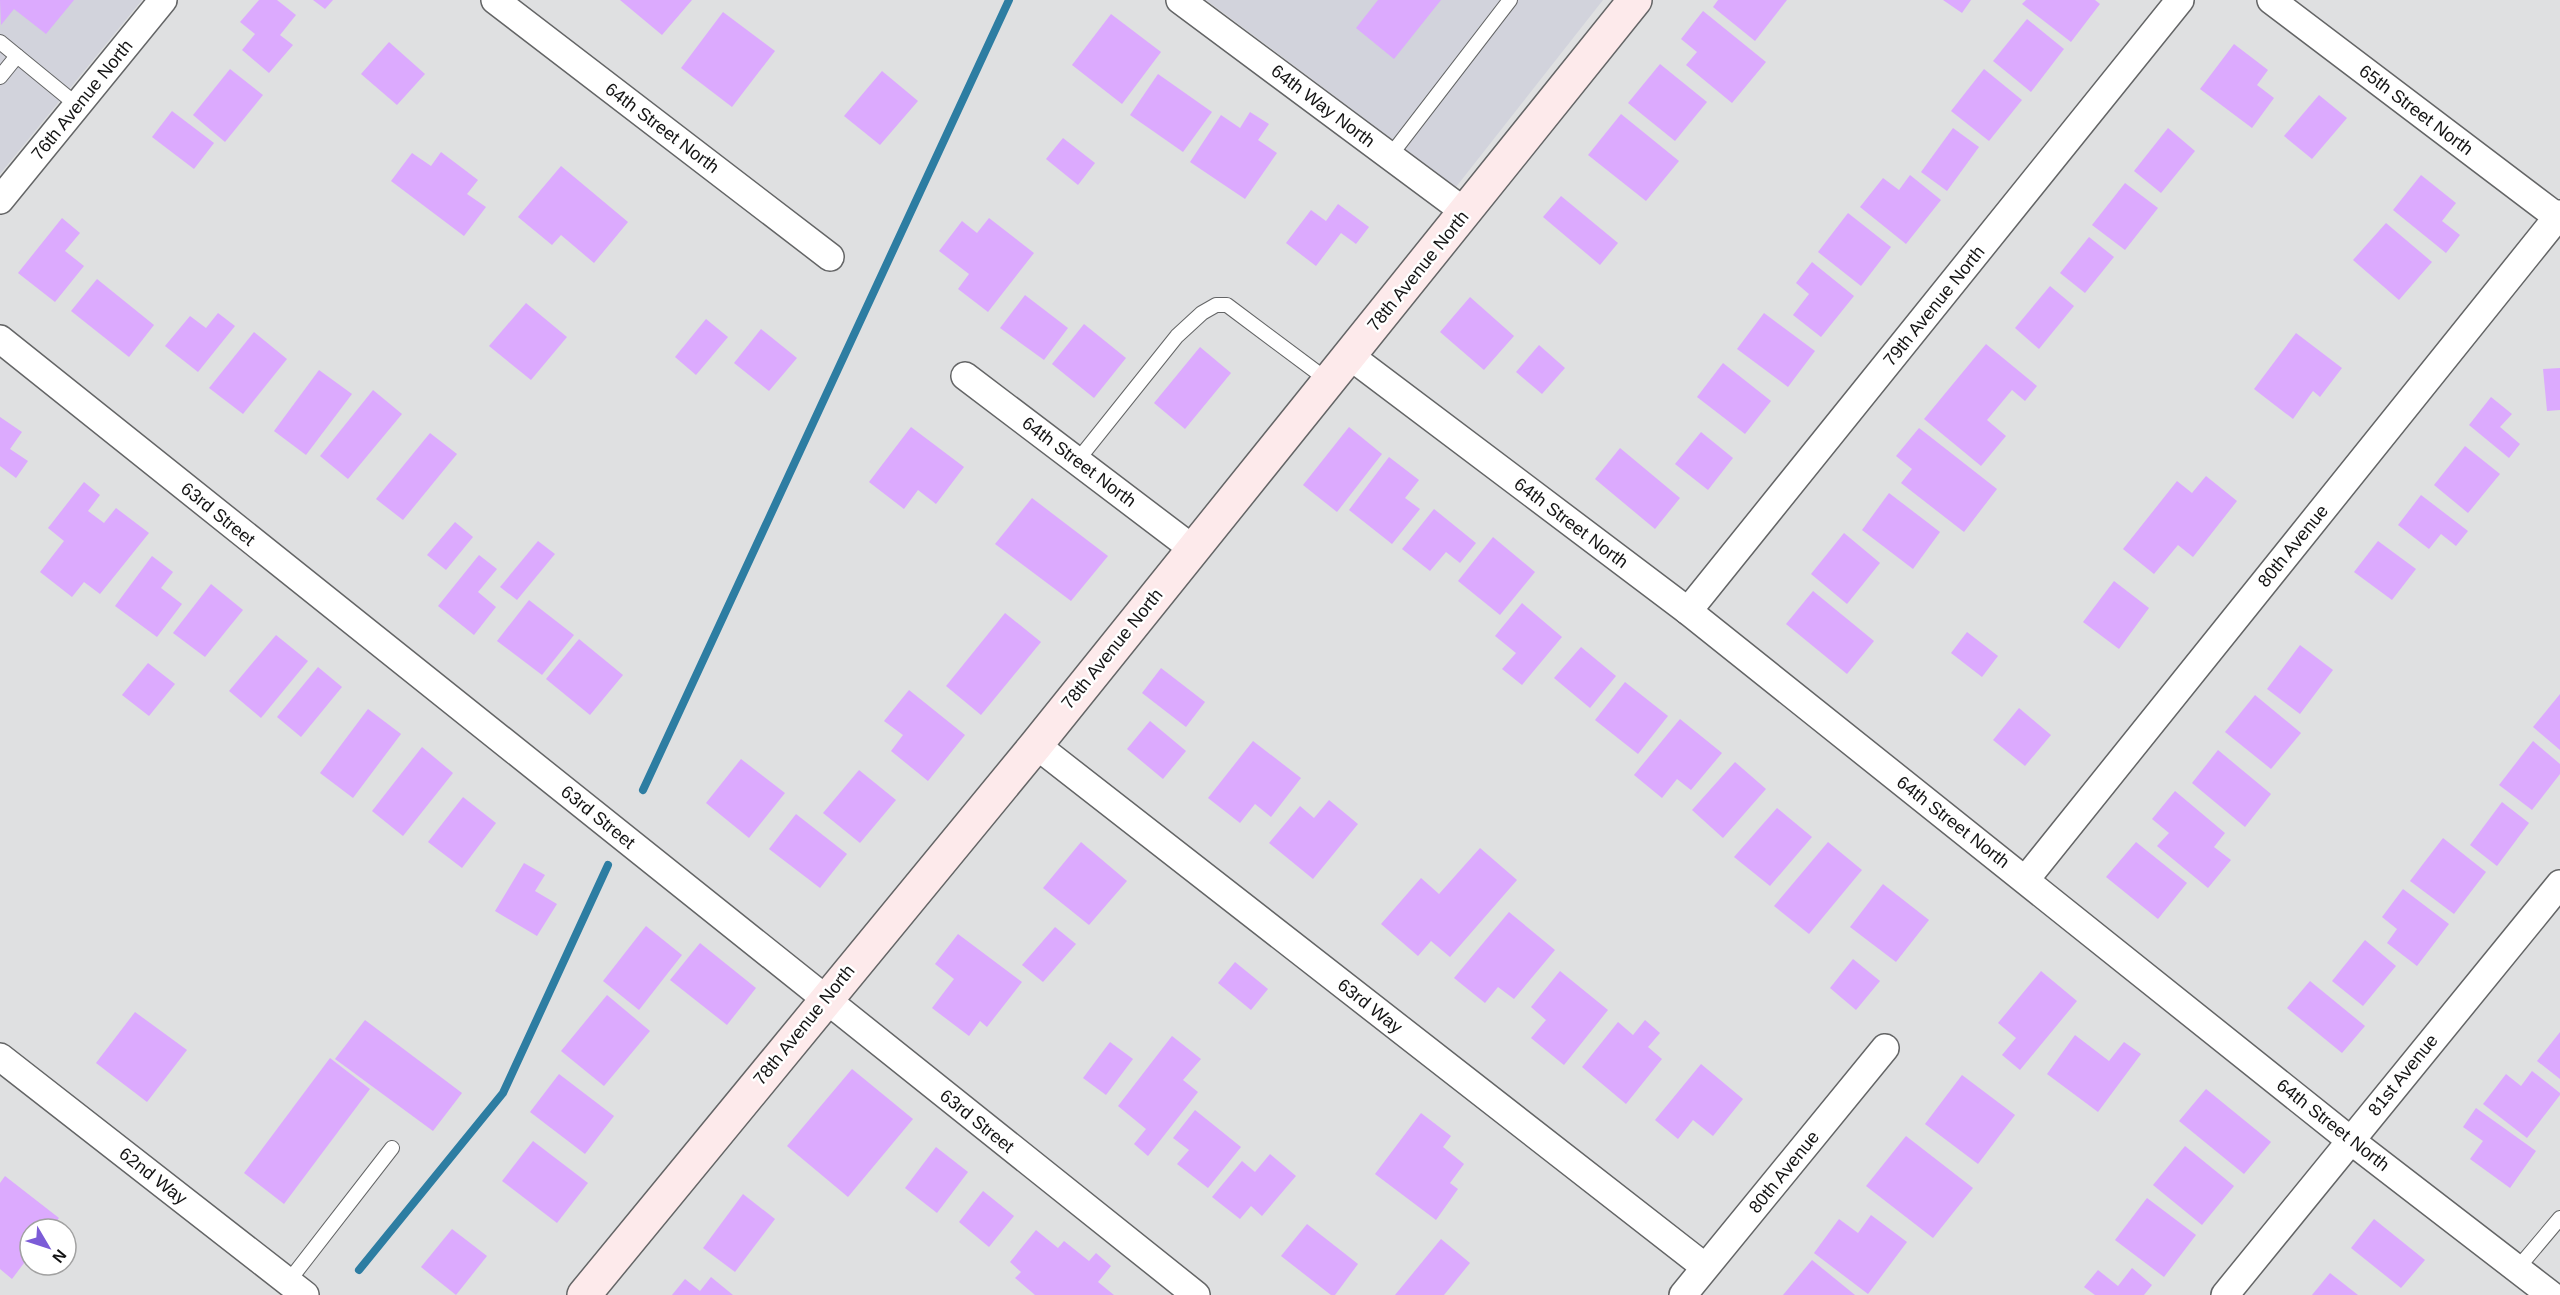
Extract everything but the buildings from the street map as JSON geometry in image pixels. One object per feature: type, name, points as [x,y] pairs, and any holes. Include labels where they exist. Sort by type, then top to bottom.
[{"type":"street","name":"76th Avenue North","points":[[0,200],[163,0]]},
{"type":"street","name":"64th Street North","points":[[495,0],[830,257]]},
{"type":"street","name":"64th Way North","points":[[1180,0],[1465,212]]},
{"type":"street","name":"78th Avenue North","points":[[584,1295],[1036,745],[1635,0]]},
{"type":"street","name":"79th Avenue North","points":[[1688,611],[2180,0]]},
{"type":"street","name":"65th Street North","points":[[2271,0],[2559,217]]},
{"type":"street","name":"80th Avenue","points":[[2026,879],[2559,217]]},
{"type":"street","name":"63rd Street","points":[[0,339],[1196,1295]]},
{"type":"street","name":"64th Street North","points":[[1350,356],[1688,611],[2350,1140],[2551,1295]]},
{"type":"street","name":"64th Street North","points":[[965,376],[1193,549]]},
{"type":"street","name":"63rd Way","points":[[1036,745],[1705,1267]]},
{"type":"street","name":"81st Avenue","points":[[2225,1295],[2560,884]]},
{"type":"street","name":"80th Avenue","points":[[1683,1295],[1885,1048]]},
{"type":"street","name":"62nd Way","points":[[0,1057],[297,1288]]},
{"type":"lane","points":[[1390,156],[1510,0]]},
{"type":"lane","points":[[0,42],[77,105]]},
{"type":"lane","points":[[0,77],[17,56]]},
{"type":"lane","points":[[1077,461],[1177,336],[1202,313],[1216,305],[1227,305],[1330,382]]},
{"type":"lane","points":[[297,1288],[392,1148]]},
{"type":"lane","points":[[2517,1269],[2560,1218]]},
{"type":"shaded area","points":[[0,0],[142,0],[0,174]]},
{"type":"shaded area","points":[[1206,0],[1603,0],[1456,187]]},
{"type":"waterway","points":[[643,790],[1009,0]]},
{"type":"waterway","points":[[359,1270],[503,1093],[608,865]]}]
